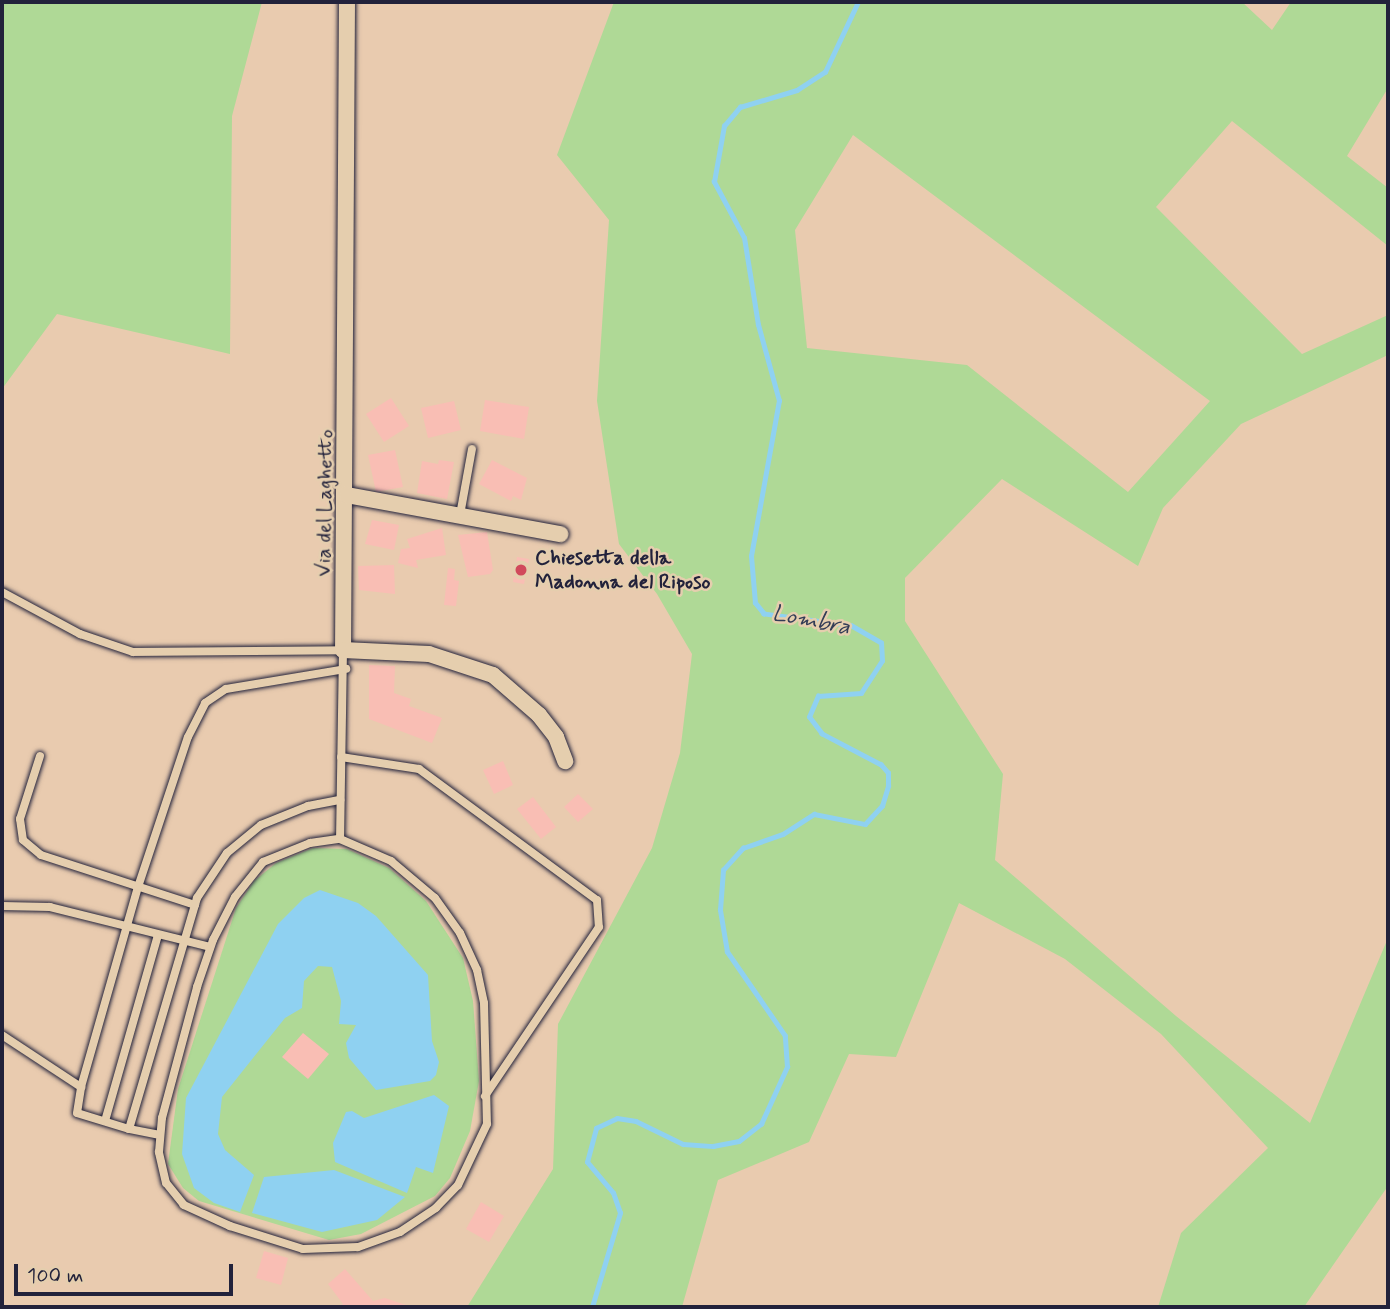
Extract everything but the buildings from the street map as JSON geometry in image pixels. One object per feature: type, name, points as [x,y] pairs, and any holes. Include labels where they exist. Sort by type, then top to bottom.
[{"type":"street","name":"Via del Laghetto","points":[[343,650],[347,495],[347,2]]},
{"type":"street","points":[[347,495],[560,534]]},
{"type":"street","points":[[343,650],[429,654],[493,675],[539,715],[556,737],[565,761]]},
{"type":"lane","points":[[460,515],[471,449]]},
{"type":"lane","points":[[2,592],[80,634],[133,652],[343,650],[346,669],[340,839]]},
{"type":"lane","points":[[160,1135],[129,1129],[77,1113],[81,1087],[138,887],[188,737],[205,703],[226,689],[346,669]]},
{"type":"lane","points":[[40,756],[20,819],[23,840],[41,855],[194,905]]},
{"type":"lane","points":[[341,757],[419,769],[597,900],[600,927],[485,1096]]},
{"type":"lane","points":[[129,1129],[194,905],[227,853],[261,825],[308,806],[340,800]]},
{"type":"lane","points":[[340,839],[391,861],[435,898],[460,933],[477,970],[484,1003],[485,1096],[487,1124],[458,1185],[436,1208],[400,1232],[358,1247],[303,1249],[230,1226],[184,1205],[166,1183],[159,1152],[160,1135],[210,947],[235,897],[264,862],[310,843],[340,839]]},
{"type":"lane","points":[[2,906],[50,907],[210,947]]},
{"type":"lane","points":[[105,1121],[158,934]]},
{"type":"lane","points":[[2,1035],[81,1087]]},
{"type":"green space","points":[[2,2],[262,2],[232,116],[230,354],[57,314],[2,389]]},
{"type":"green space","points":[[614,2],[1242,2],[1272,30],[1291,2],[1388,2],[1388,88],[1347,156],[1388,188],[1388,246],[1232,121],[1156,207],[1302,354],[1388,315],[1388,355],[1241,424],[1163,508],[1138,566],[1002,479],[905,578],[905,621],[1003,774],[995,860],[1176,1016],[1310,1123],[1388,938],[1388,1186],[1304,1307],[1158,1307],[1181,1233],[1268,1148],[1161,1034],[1065,959],[959,903],[896,1057],[849,1054],[809,1142],[718,1180],[682,1307],[467,1307],[553,1169],[558,1024],[652,848],[680,753],[692,654],[657,594],[619,544],[597,401],[609,220],[557,155]],"holes":[[[853,135],[1210,401],[1128,492],[967,365],[807,348],[795,230]]]},
{"type":"green space","points":[[313,848],[347,849],[389,868],[426,901],[463,958],[473,1001],[479,1081],[470,1131],[450,1178],[435,1196],[361,1234],[329,1240],[199,1201],[183,1188],[168,1164],[178,1089],[236,908],[254,881],[276,863]]},
{"type":"water","points":[[320,890],[358,903],[376,916],[428,975],[432,1041],[439,1062],[436,1075],[430,1081],[376,1090],[349,1058],[346,1043],[356,1025],[339,1024],[341,1001],[332,967],[318,966],[304,981],[302,1008],[285,1018],[222,1097],[218,1134],[225,1150],[254,1175],[240,1212],[214,1203],[194,1188],[182,1154],[186,1098],[278,924],[304,898]]},
{"type":"water","points":[[434,1095],[449,1106],[433,1173],[416,1167],[407,1193],[335,1162],[333,1143],[346,1112],[352,1111],[364,1118]]},
{"type":"water","points":[[334,1170],[405,1197],[377,1220],[322,1232],[252,1213],[264,1177]]},
{"type":"waterway","name":"Lombra","points":[[592,1307],[620,1213],[613,1193],[587,1162],[596,1128],[617,1118],[636,1121],[683,1144],[713,1146],[739,1141],[761,1124],[787,1067],[785,1036],[727,952],[720,910],[723,870],[743,848],[783,834],[814,814],[865,824],[882,806],[888,786],[888,773],[881,765],[822,734],[809,717],[818,696],[861,693],[882,661],[881,643],[852,626],[764,614],[755,603],[751,556],[779,401],[758,325],[744,238],[714,182],[724,126],[740,107],[797,90],[825,72],[858,2]]},
{"type":"place","name":"Chiesetta della Madonna del Riposo","points":[[521,570]]}]
